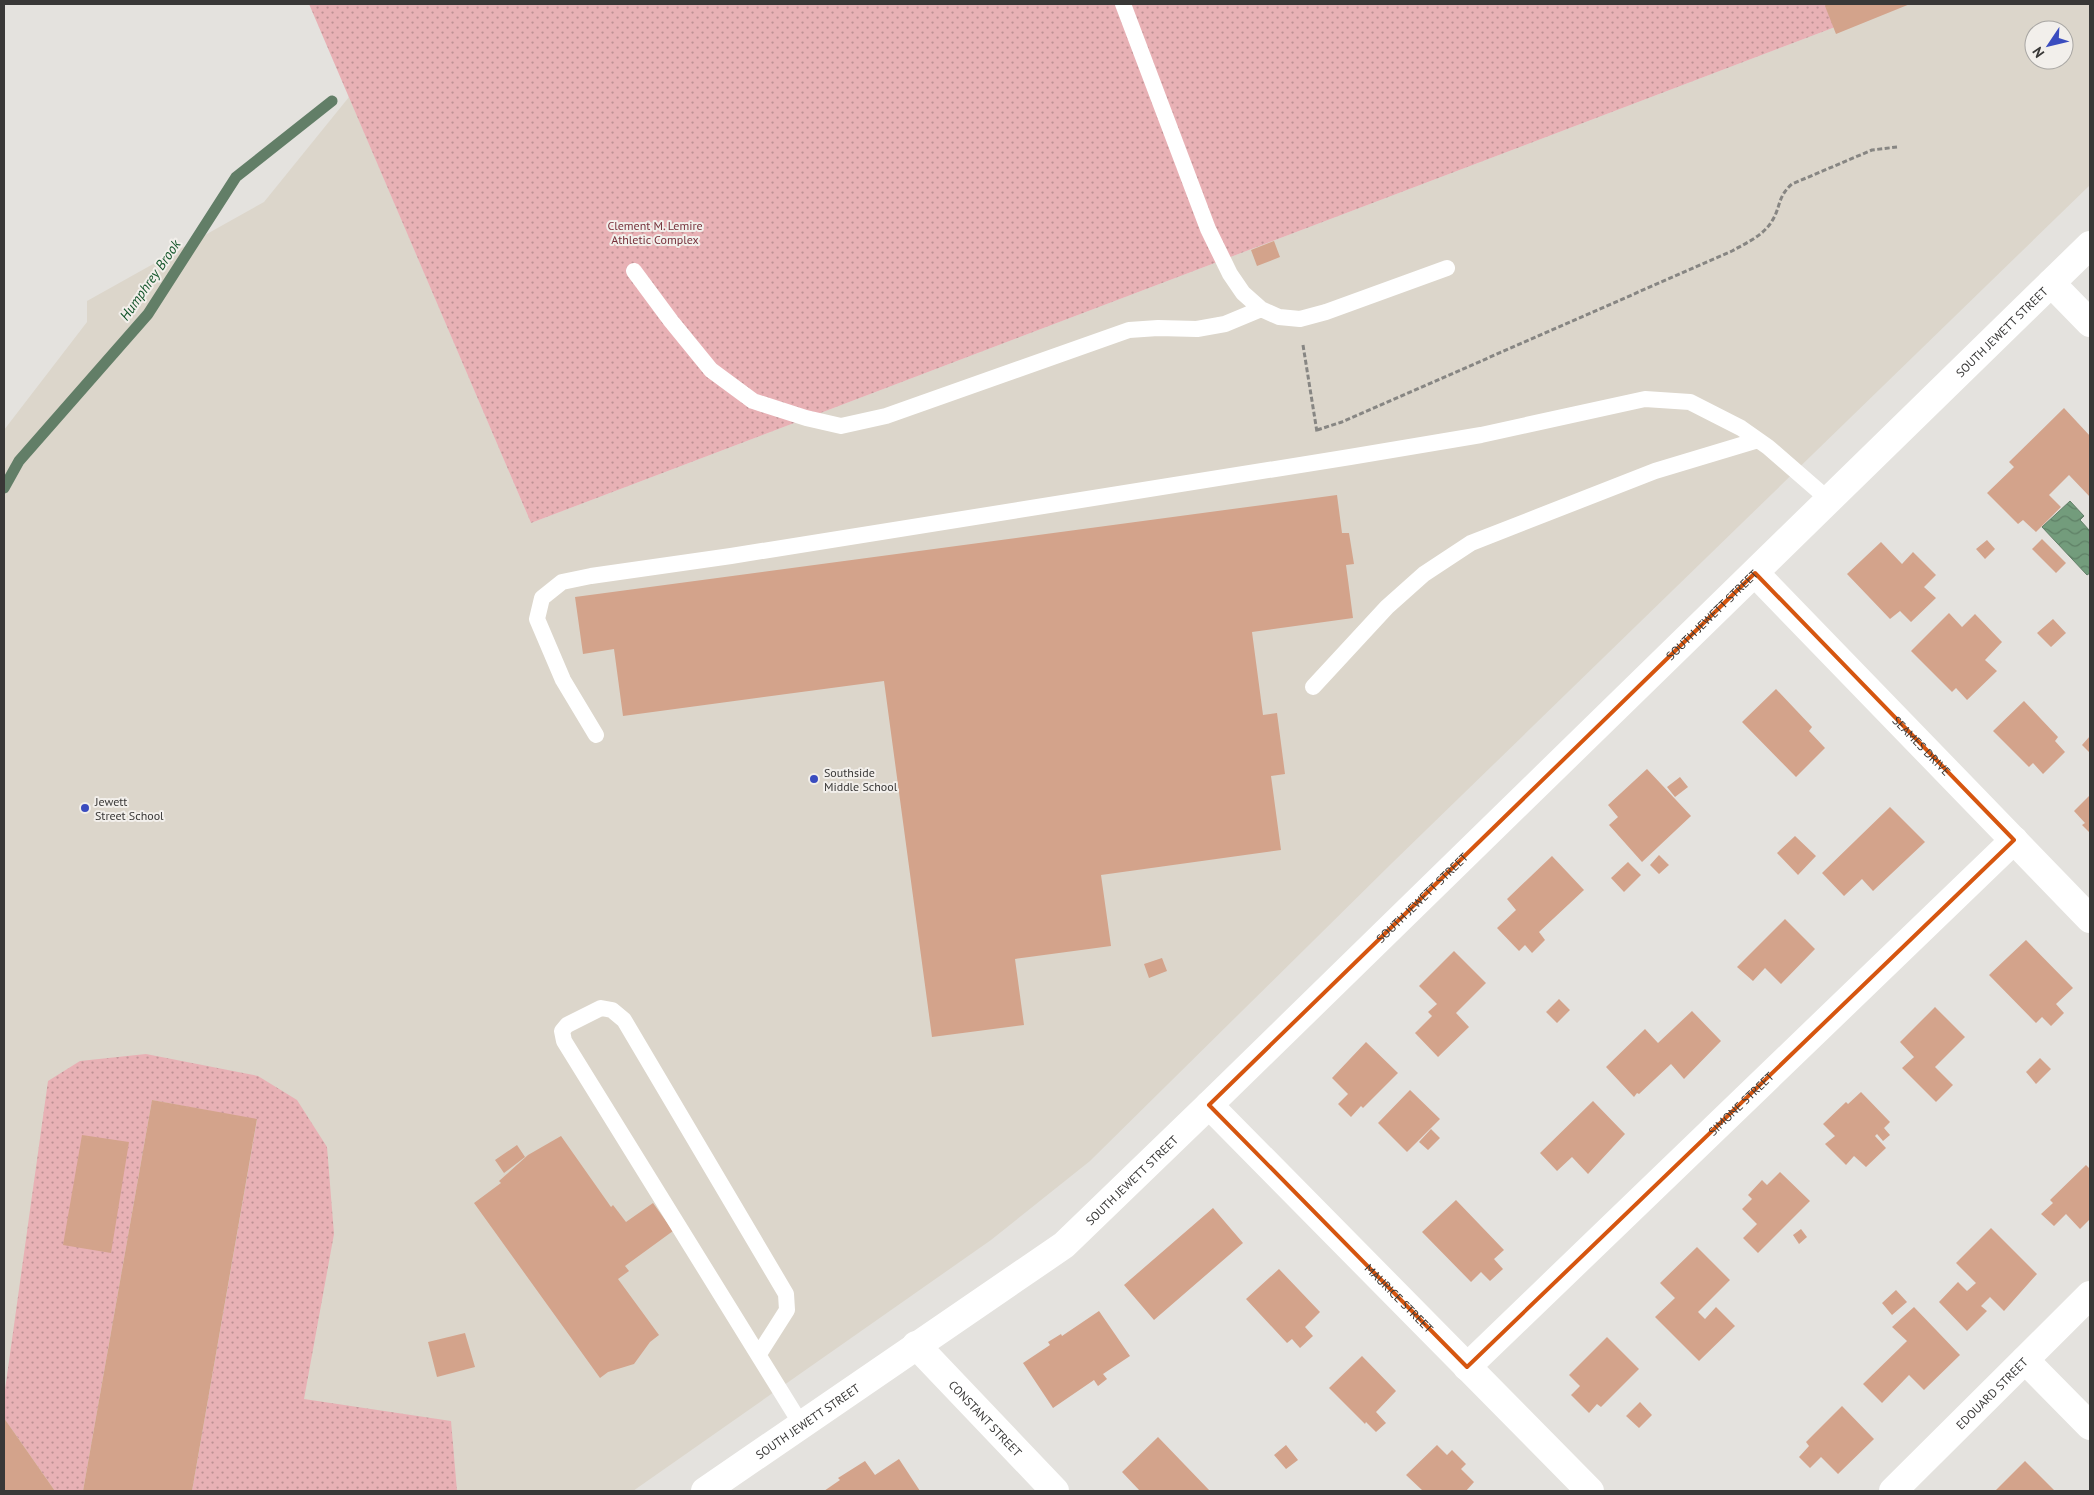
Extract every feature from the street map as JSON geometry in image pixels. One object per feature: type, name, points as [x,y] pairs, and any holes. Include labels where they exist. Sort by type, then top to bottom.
[{"type":"street","name":"SOUTH JEWETT STREET","points":[[705,1491],[1064,1245],[2090,245]]},
{"type":"street","points":[[2051,283],[2090,323]]},
{"type":"street","name":"SEAMES DRIVE","points":[[1755,572],[2090,918]]},
{"type":"street","name":"SIMONE STREET","points":[[1467,1367],[2014,840]]},
{"type":"street","name":"MAURICE STREET","points":[[1209,1105],[1590,1491]]},
{"type":"street","name":"EDOUARD STREET","points":[[1893,1491],[2090,1295]]},
{"type":"street","name":"CONSTANT STREET","points":[[916,1345],[1055,1491]]},
{"type":"street","points":[[2025,1360],[2090,1426]]},
{"type":"lane","points":[[1123,4],[1208,229],[1230,274],[1243,293],[1261,309],[1279,317],[1300,319],[1326,312],[1447,268]]},
{"type":"lane","points":[[634,271],[711,370],[753,401],[806,418],[841,426],[886,416],[1128,330],[1158,328],[1197,329],[1224,324],[1261,309]]},
{"type":"lane","points":[[596,735],[564,680],[537,620],[542,598],[562,582],[591,576],[731,556],[1481,435],[1645,400],[1690,402],[1741,428],[1829,500]]},
{"type":"lane","points":[[1313,687],[1388,607],[1424,574],[1471,543],[1655,471],[1758,440]]},
{"type":"lane","points":[[760,1354],[787,1310],[786,1294],[624,1020],[612,1010],[601,1008],[567,1025],[562,1031],[564,1041],[760,1354],[801,1424]]},
{"type":"path","points":[[1317,430],[1342,422],[1732,250],[1757,237],[1772,221],[1783,192],[1792,184],[1872,150],[1897,147]]},
{"type":"path","points":[[1300,319],[1322,461]]},
{"type":"highlighted area","points":[[1755,573],[2014,840],[1467,1367],[1209,1105]]},
{"type":"shaded area","name":"Southside Middle School","points":[[1896,4],[2090,4],[2090,185],[1390,865],[1090,1161],[991,1240],[633,1491],[4,1491],[4,430],[87,322],[87,301],[264,202],[349,97],[531,523]]},
{"type":"green space","name":"Clement M. Lemire Athletic Complex","points":[[309,4],[1896,4],[531,523]]},
{"type":"green space","points":[[146,1054],[258,1076],[297,1100],[327,1147],[334,1234],[304,1399],[451,1421],[457,1491],[192,1491],[257,1120],[152,1100],[83,1491],[55,1491],[4,1418],[4,1397],[48,1081],[80,1061]]},
{"type":"water","points":[[2070,501],[2084,516],[2080,520],[2090,531],[2090,573],[2087,575],[2042,527]]},
{"type":"building","points":[[1826,4],[1910,4],[1836,34],[1825,6]]},
{"type":"building","points":[[1274,241],[1280,257],[1257,266],[1251,250]]},
{"type":"building","points":[[2064,408],[2090,436],[2090,497],[2069,475],[2049,495],[2061,507],[2036,532],[2023,520],[2018,524],[1987,493],[2014,467],[2009,462]]},
{"type":"building","points":[[1337,495],[1342,533],[1349,533],[1354,564],[1346,565],[1353,618],[1252,632],[1263,715],[1277,713],[1285,774],[1271,776],[1281,850],[1101,875],[1111,946],[1015,959],[1024,1025],[932,1037],[884,681],[623,716],[614,649],[583,654],[575,597]]},
{"type":"building","points":[[2042,539],[2066,563],[2056,573],[2032,549]]},
{"type":"building","points":[[1987,540],[1995,549],[1985,559],[1976,549]]},
{"type":"building","points":[[1881,542],[1902,564],[1913,552],[1936,575],[1924,587],[1936,598],[1911,622],[1900,611],[1890,619],[1847,574]]},
{"type":"building","points":[[1949,613],[1962,627],[1975,614],[2002,642],[1985,660],[1997,671],[1967,700],[1956,688],[1952,692],[1911,651]]},
{"type":"building","points":[[2053,619],[2066,633],[2051,647],[2037,633]]},
{"type":"building","points":[[1776,689],[1812,727],[1809,731],[1825,748],[1796,777],[1742,722]]},
{"type":"building","points":[[2024,701],[2058,737],[2055,741],[2065,752],[2043,774],[2033,763],[2029,767],[1993,731]]},
{"type":"building","points":[[2090,736],[2090,753],[2082,745]]},
{"type":"building","points":[[1647,769],[1691,816],[1642,862],[1609,825],[1618,817],[1608,805]]},
{"type":"building","points":[[1680,777],[1688,787],[1675,797],[1667,787]]},
{"type":"building","points":[[2090,795],[2090,833],[2082,825],[2085,823],[2074,811]]},
{"type":"building","points":[[1890,807],[1925,842],[1873,891],[1862,879],[1844,896],[1822,873]]},
{"type":"building","points":[[1795,836],[1816,856],[1798,875],[1777,853]]},
{"type":"building","points":[[1659,855],[1669,865],[1659,874],[1650,865]]},
{"type":"building","points":[[1552,856],[1584,890],[1539,932],[1545,940],[1532,953],[1525,945],[1519,951],[1497,928],[1516,910],[1507,899]]},
{"type":"building","points":[[1628,862],[1641,875],[1624,892],[1611,878]]},
{"type":"building","points":[[1785,919],[1815,949],[1781,984],[1765,968],[1753,981],[1737,967]]},
{"type":"building","points":[[2026,940],[2073,988],[2056,1004],[2064,1013],[2051,1026],[2042,1017],[2036,1023],[1989,975]]},
{"type":"building","points":[[1454,951],[1486,983],[1456,1013],[1469,1027],[1438,1057],[1415,1033],[1432,1016],[1428,1012],[1437,1004],[1419,986]]},
{"type":"building","points":[[1162,958],[1167,971],[1149,978],[1144,964]]},
{"type":"building","points":[[1559,999],[1570,1010],[1557,1023],[1546,1012]]},
{"type":"building","points":[[1935,1007],[1965,1037],[1935,1067],[1953,1085],[1936,1102],[1902,1068],[1914,1057],[1900,1042]]},
{"type":"building","points":[[1692,1011],[1721,1041],[1684,1079],[1671,1064],[1634,1097],[1606,1067],[1645,1029],[1658,1043]]},
{"type":"building","points":[[1366,1042],[1398,1073],[1363,1108],[1361,1106],[1351,1117],[1338,1104],[1348,1094],[1332,1078]]},
{"type":"building","points":[[2040,1058],[2051,1069],[2036,1084],[2026,1072]]},
{"type":"building","points":[[1410,1090],[1440,1119],[1407,1152],[1378,1123]]},
{"type":"building","points":[[1861,1092],[1890,1122],[1884,1128],[1890,1135],[1883,1141],[1877,1134],[1875,1136],[1886,1148],[1866,1167],[1854,1156],[1846,1165],[1825,1144],[1835,1136],[1823,1124],[1846,1102],[1848,1104]]},
{"type":"building","points":[[152,1100],[257,1119],[192,1491],[83,1491]]},
{"type":"building","points":[[1593,1101],[1625,1134],[1588,1174],[1572,1157],[1557,1171],[1540,1153]]},
{"type":"building","points":[[1431,1129],[1440,1138],[1428,1150],[1419,1142]]},
{"type":"building","points":[[82,1135],[129,1142],[111,1253],[63,1245]]},
{"type":"building","points":[[561,1136],[611,1207],[613,1205],[626,1222],[653,1203],[673,1231],[625,1266],[629,1271],[618,1279],[659,1335],[650,1342],[634,1364],[608,1372],[600,1378],[474,1203],[501,1183],[499,1181],[528,1155]]},
{"type":"building","points":[[517,1145],[525,1157],[504,1173],[495,1160]]},
{"type":"building","points":[[2086,1165],[2090,1169],[2090,1219],[2080,1229],[2066,1214],[2054,1226],[2041,1214],[2053,1203],[2050,1200]]},
{"type":"building","points":[[1780,1172],[1810,1201],[1758,1253],[1743,1238],[1757,1224],[1742,1209],[1752,1199],[1748,1195],[1762,1180],[1767,1185]]},
{"type":"building","points":[[1456,1200],[1504,1250],[1494,1259],[1503,1269],[1490,1281],[1481,1272],[1471,1282],[1422,1232]]},
{"type":"building","points":[[1213,1208],[1243,1243],[1154,1320],[1124,1285]]},
{"type":"building","points":[[1991,1228],[2037,1274],[2004,1311],[1990,1297],[1981,1306],[1987,1311],[1967,1331],[1939,1302],[1958,1282],[1967,1291],[1976,1283],[1956,1263]]},
{"type":"building","points":[[1801,1229],[1807,1237],[1799,1244],[1793,1235]]},
{"type":"building","points":[[1697,1247],[1730,1280],[1698,1312],[1705,1319],[1716,1307],[1735,1326],[1699,1361],[1655,1317],[1675,1298],[1660,1283]]},
{"type":"building","points":[[1279,1269],[1320,1312],[1305,1327],[1313,1336],[1300,1348],[1292,1339],[1287,1343],[1246,1299]]},
{"type":"building","points":[[1896,1290],[1907,1302],[1892,1315],[1882,1303]]},
{"type":"building","points":[[1914,1307],[1960,1355],[1924,1390],[1909,1375],[1882,1403],[1863,1384],[1907,1341],[1892,1327]]},
{"type":"building","points":[[1099,1311],[1130,1356],[1103,1374],[1107,1379],[1098,1386],[1094,1380],[1053,1408],[1023,1363],[1050,1345],[1048,1342],[1061,1334],[1062,1336]]},
{"type":"building","points":[[465,1333],[475,1367],[437,1377],[428,1342]]},
{"type":"building","points":[[1607,1337],[1639,1369],[1601,1407],[1597,1404],[1589,1413],[1571,1395],[1580,1386],[1569,1375]]},
{"type":"building","points":[[1362,1356],[1396,1391],[1376,1412],[1386,1423],[1376,1432],[1366,1422],[1365,1424],[1329,1388]]},
{"type":"building","points":[[1640,1402],[1652,1415],[1639,1428],[1626,1416]]},
{"type":"building","points":[[1842,1406],[1874,1439],[1838,1474],[1821,1457],[1810,1468],[1799,1457],[1809,1446],[1806,1442]]},
{"type":"building","points":[[4,1418],[55,1491],[4,1491]]},
{"type":"building","points":[[1158,1437],[1210,1491],[1140,1491],[1122,1472]]},
{"type":"building","points":[[1286,1445],[1298,1460],[1286,1469],[1274,1455]]},
{"type":"building","points":[[1437,1445],[1447,1455],[1452,1450],[1466,1464],[1461,1469],[1474,1482],[1466,1491],[1423,1491],[1406,1475]]},
{"type":"building","points":[[899,1459],[920,1491],[824,1491],[840,1480],[838,1478],[865,1461],[875,1475]]},
{"type":"building","points":[[2025,1461],[2055,1491],[1995,1491]]},
{"type":"waterway","name":"Humphrey Brook","points":[[4,488],[19,461],[148,314],[236,177],[332,101]]},
{"type":"place","name":"Southside Middle School","points":[[814,779]]},
{"type":"place","name":"Jewett Street School","points":[[85,808]]}]
